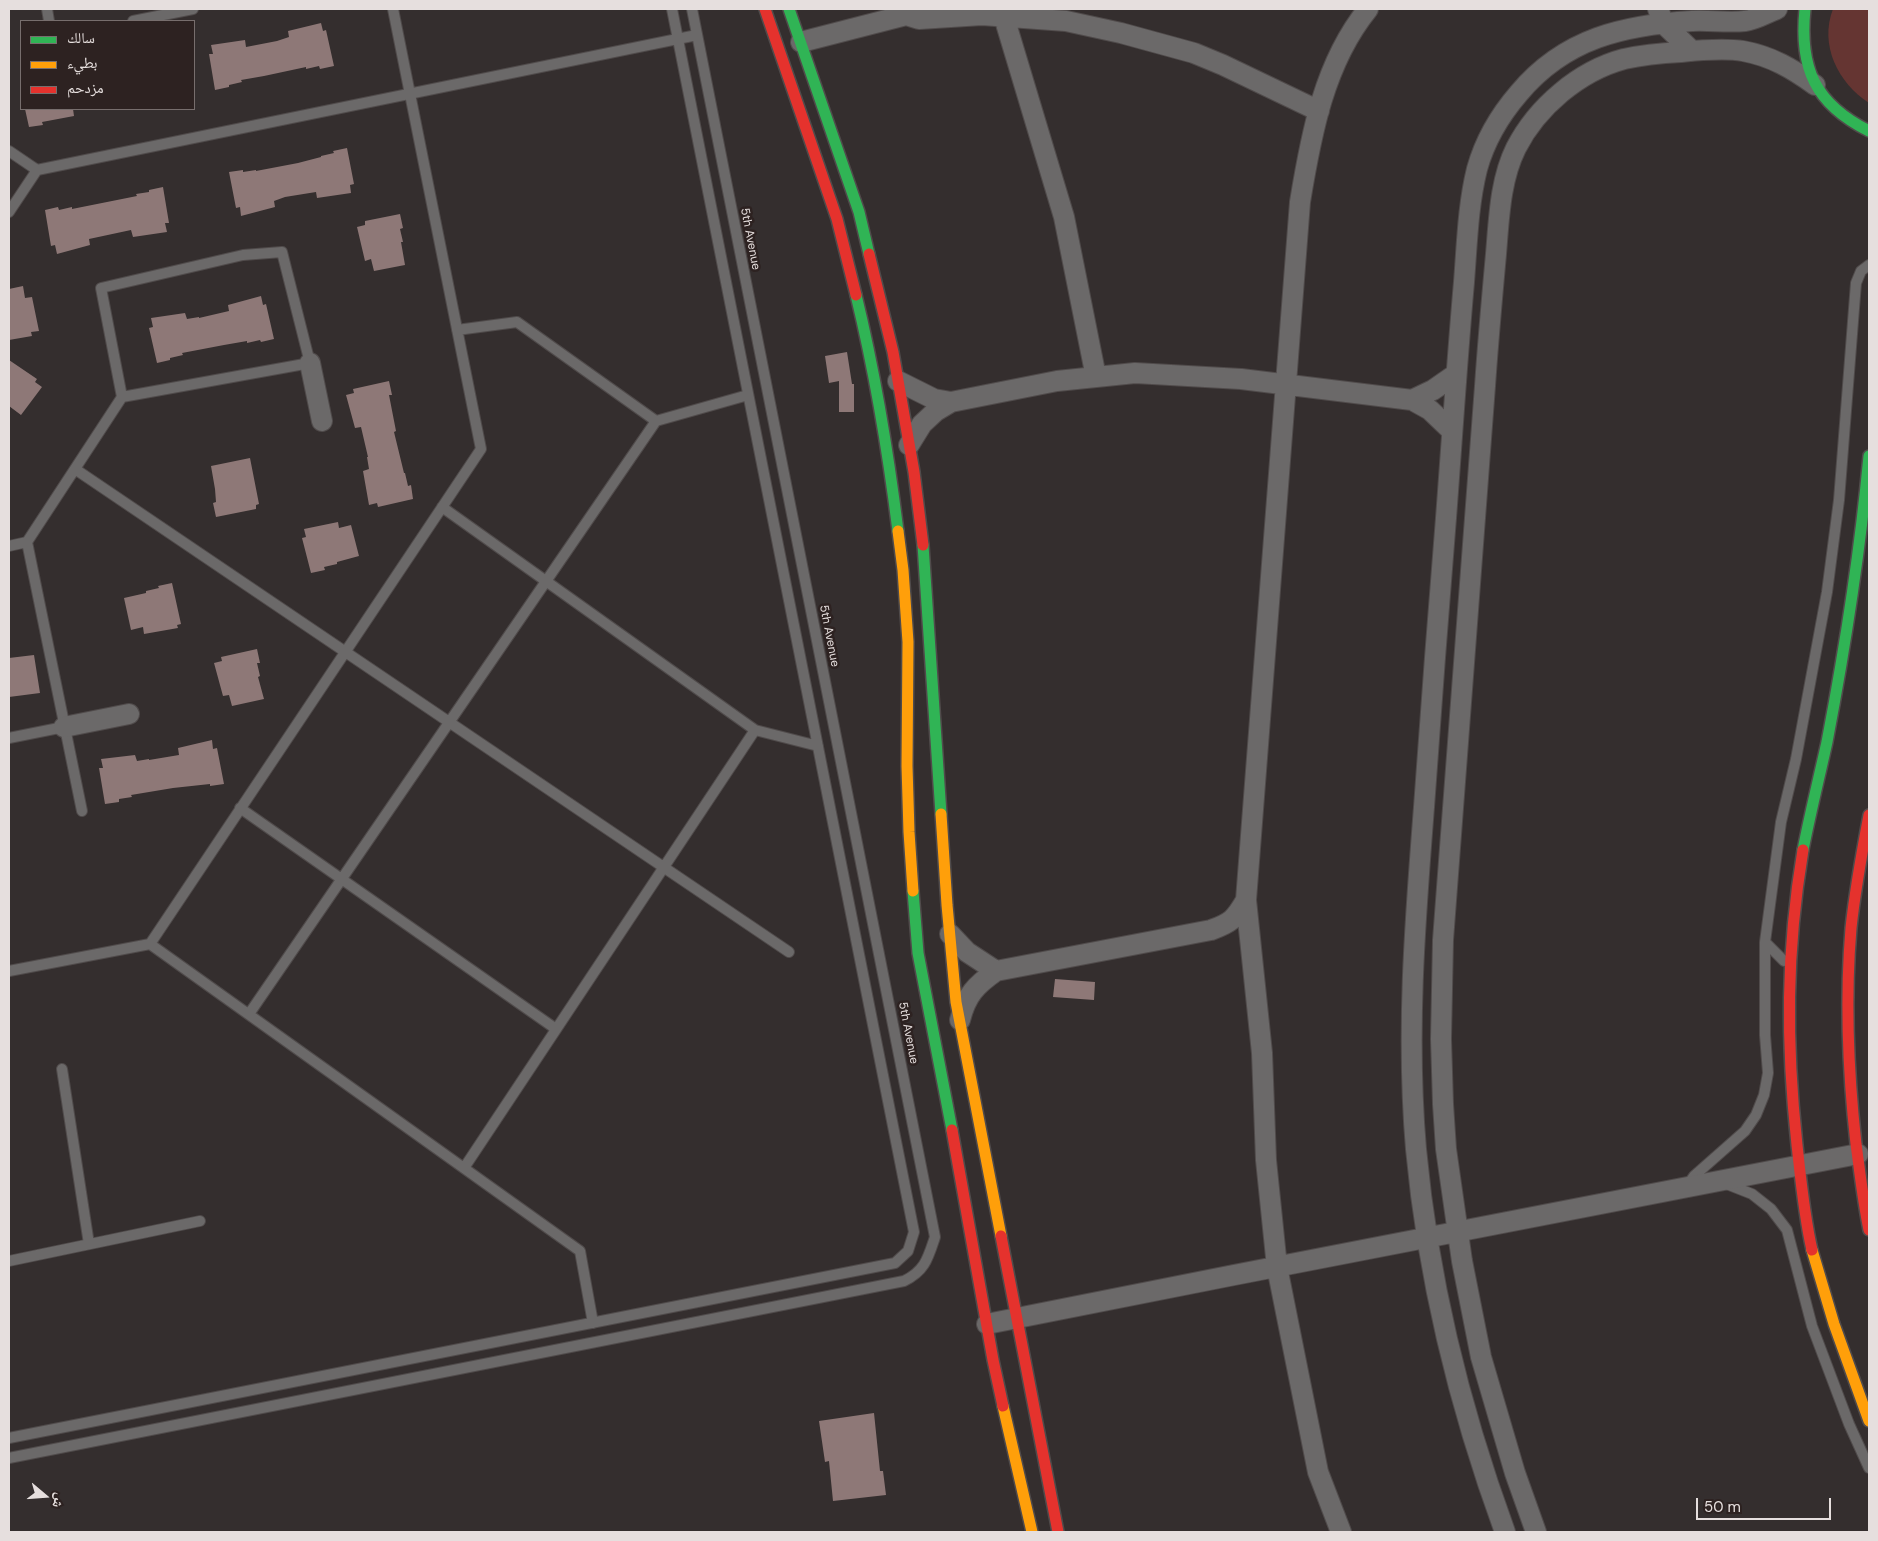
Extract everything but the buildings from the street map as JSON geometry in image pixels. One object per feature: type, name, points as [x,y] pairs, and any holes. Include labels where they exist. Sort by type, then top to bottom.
[{"type":"main road","points":[[765,9],[837,219],[871,356],[891,475],[903,570],[908,642],[907,766],[909,832],[918,953],[949,1111],[993,1360],[1032,1532]]},
{"type":"main road","points":[[789,9],[859,212],[893,352],[910,445],[926,568],[956,1002],[1058,1532]]},
{"type":"main road","points":[[1805,9],[1802,24],[1803,45],[1807,66],[1815,85],[1827,102],[1842,116],[1864,129],[1869,142]]},
{"type":"main road","points":[[1869,456],[1865,504],[1852,602],[1828,738],[1812,805],[1796,894],[1788,1024],[1790,1064],[1806,1221],[1831,1317],[1849,1372],[1869,1422]]},
{"type":"main road","points":[[1869,814],[1855,898],[1849,960],[1847,1022],[1849,1072],[1863,1206],[1869,1230]]},
{"type":"street","points":[[1341,1532],[1318,1472],[1278,1267],[1266,1160],[1262,1053],[1246,900],[1300,202],[1309,145],[1332,71],[1346,42],[1368,9]]},
{"type":"street","points":[[1505,1532],[1486,1482],[1452,1364],[1428,1236],[1417,1152],[1411,1040],[1414,938],[1456,374],[1471,202],[1478,168],[1489,136],[1522,90],[1542,69],[1567,53],[1592,38],[1661,16],[1691,21],[1747,21],[1777,9]]},
{"type":"street","points":[[801,42],[906,15],[919,19],[982,15],[1066,21],[1122,33],[1186,51],[1224,65],[1320,111]]},
{"type":"street","points":[[1661,16],[1692,51]]},
{"type":"street","points":[[1004,17],[1064,217],[1096,377]]},
{"type":"street","points":[[1536,1532],[1515,1473],[1481,1357],[1457,1231],[1446,1149],[1443,1104],[1441,1010],[1443,940],[1489,334],[1501,205],[1506,178],[1516,149],[1544,110],[1561,92],[1604,66],[1625,59],[1692,51],[1742,51],[1768,58],[1792,68],[1815,85]]},
{"type":"street","points":[[310,363],[322,420]]},
{"type":"street","points":[[910,445],[922,424],[936,411],[951,402],[1057,381],[1135,373],[1241,379],[1412,400],[1430,410],[1452,431]]},
{"type":"street","points":[[1412,400],[1433,390],[1456,374]]},
{"type":"street","points":[[898,381],[934,399],[951,402]]},
{"type":"street","points":[[64,727],[129,714]]},
{"type":"street","points":[[960,1022],[963,1006],[969,995],[982,981],[996,971],[1211,930],[1228,924],[1239,913],[1246,900]]},
{"type":"street","points":[[950,934],[967,952],[996,971]]},
{"type":"street","points":[[987,1324],[1428,1236],[1858,1154]]},
{"type":"lane","points":[[138,20],[193,9]]},
{"type":"lane","points":[[9,972],[150,944],[481,449],[393,9]]},
{"type":"lane","points":[[9,1438],[895,1263],[908,1251],[914,1232],[672,9]]},
{"type":"lane","name":"5th Avenue","points":[[9,1458],[904,1281],[914,1276],[924,1267],[935,1237],[692,9]]},
{"type":"lane","points":[[9,212],[37,170],[698,35]]},
{"type":"lane","points":[[9,151],[37,170]]},
{"type":"lane","points":[[9,546],[27,542],[122,397],[101,288],[243,255],[282,252],[310,363],[122,397]]},
{"type":"lane","points":[[1687,1187],[1694,1176],[1745,1131],[1756,1115],[1764,1095],[1768,1073],[1765,1035],[1765,942],[1781,822],[1809,698],[1827,592],[1839,500],[1856,283],[1861,271],[1869,265]]},
{"type":"lane","points":[[458,330],[517,322],[656,422]]},
{"type":"lane","points":[[248,1014],[656,422],[748,395]]},
{"type":"lane","points":[[75,469],[789,952]]},
{"type":"lane","points":[[442,507],[755,730],[818,746]]},
{"type":"lane","points":[[27,542],[82,811]]},
{"type":"lane","points":[[9,738],[64,727]]},
{"type":"lane","points":[[464,1168],[755,730]]},
{"type":"lane","points":[[240,808],[556,1030]]},
{"type":"lane","points":[[1765,942],[1790,968]]},
{"type":"lane","points":[[150,944],[580,1251],[593,1323]]},
{"type":"lane","points":[[62,1068],[89,1244]]},
{"type":"lane","points":[[1718,1181],[1752,1194],[1771,1209],[1787,1230],[1812,1326],[1846,1416],[1869,1468]]},
{"type":"lane","points":[[9,1261],[200,1221]]},
{"type":"shaded area","points":[[1833,9],[1869,9],[1869,103],[1848,85],[1834,62],[1828,36]]},
{"type":"traffic: fast","points":[[789,9],[859,212],[869,254]]},
{"type":"traffic: fast","points":[[1805,9],[1805,49],[1808,66],[1815,82],[1823,96],[1835,109],[1869,131]]},
{"type":"traffic: fast","points":[[856,295],[880,412],[898,531]]},
{"type":"traffic: fast","points":[[1803,850],[1827,742],[1840,671],[1857,564],[1869,456]]},
{"type":"traffic: fast","points":[[923,545],[941,814]]},
{"type":"traffic: fast","points":[[913,891],[918,953],[952,1130]]},
{"type":"traffic: slow","points":[[898,531],[908,642],[907,766],[913,891]]},
{"type":"traffic: slow","points":[[941,814],[956,1002],[1001,1236]]},
{"type":"traffic: slow","points":[[1812,1250],[1834,1324],[1869,1421]]},
{"type":"traffic: slow","points":[[1003,1406],[1032,1532]]},
{"type":"traffic: jam","points":[[765,9],[837,219],[856,295]]},
{"type":"traffic: jam","points":[[869,254],[893,352],[914,472],[923,545]]},
{"type":"traffic: jam","points":[[1869,815],[1851,928],[1848,1009],[1853,1117],[1869,1230]]},
{"type":"traffic: jam","points":[[1803,850],[1793,924],[1790,1033],[1793,1107],[1805,1211],[1812,1250]]},
{"type":"traffic: jam","points":[[952,1130],[1003,1406]]},
{"type":"traffic: jam","points":[[1001,1236],[1058,1532]]}]
